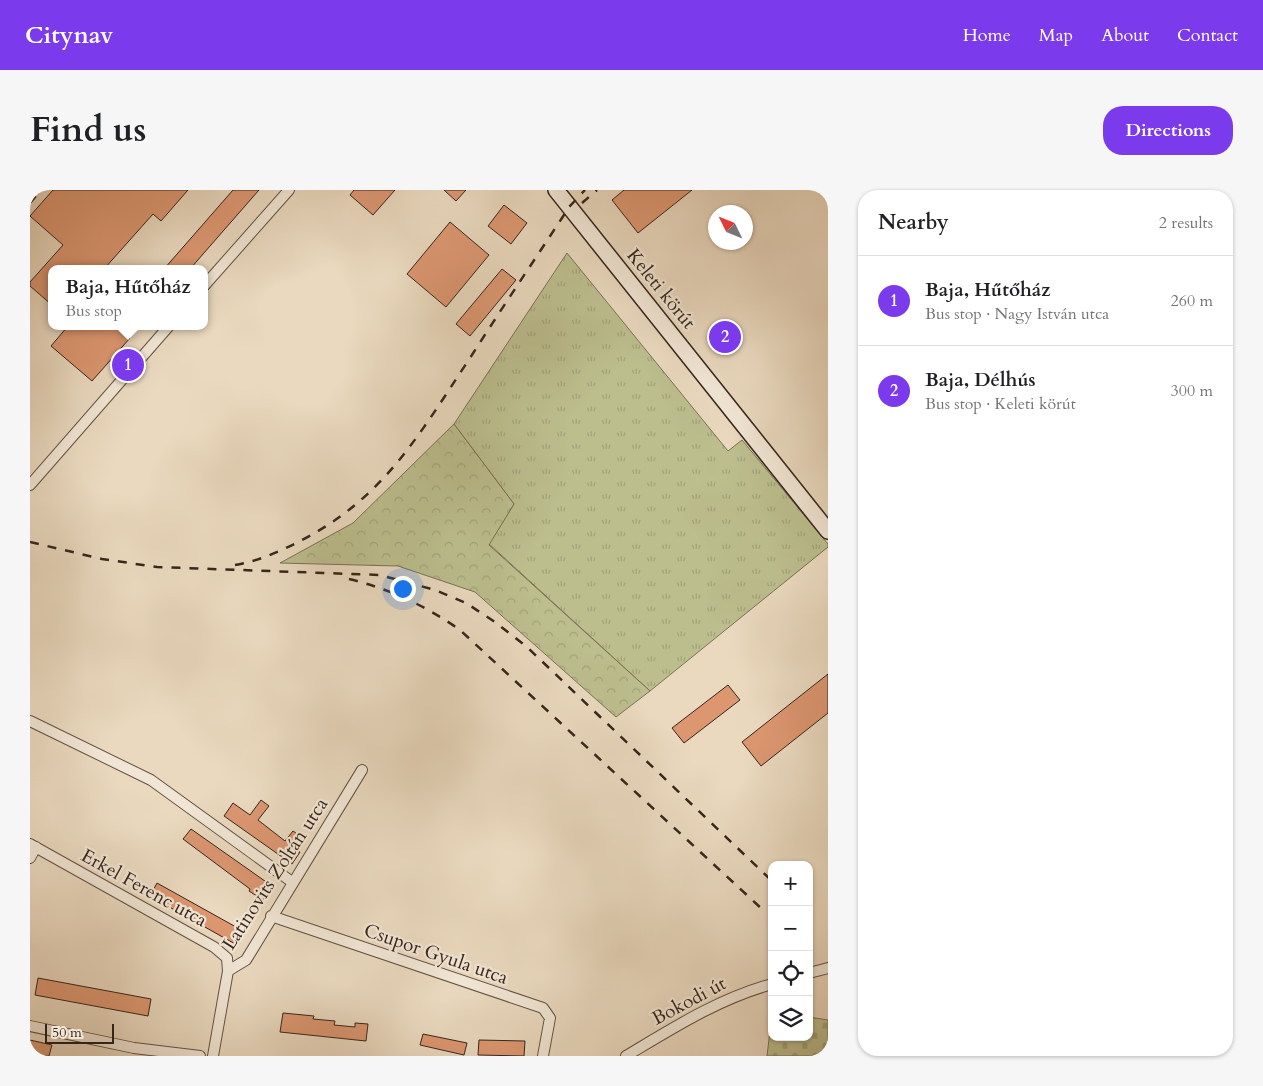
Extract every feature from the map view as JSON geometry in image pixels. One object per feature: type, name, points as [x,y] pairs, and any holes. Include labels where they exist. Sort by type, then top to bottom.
[{"type":"main road","name":"Keleti körút","points":[[556,190],[828,531]]},
{"type":"street","points":[[208,281],[289,190]]},
{"type":"street","points":[[30,485],[166,330]]},
{"type":"street","points":[[30,721],[151,780],[292,882]]},
{"type":"street","name":"Latinovits Zoltán utca","points":[[214,1056],[228,971],[246,960],[271,916],[362,770]]},
{"type":"street","points":[[30,858],[33,846]]},
{"type":"street","name":"Erkel Ferenc utca","points":[[33,846],[214,947],[227,958],[228,971]]},
{"type":"street","name":"Csupor Gyula utca","points":[[271,916],[543,1008],[550,1018],[544,1056]]},
{"type":"street","points":[[813,972],[828,968]]},
{"type":"street","name":"Bokodi út","points":[[626,1056],[701,1011],[731,997],[768,985]]},
{"type":"street","points":[[30,1026],[133,1052],[200,1056]]},
{"type":"green space","points":[[567,253],[728,451],[742,440],[828,544],[828,547],[650,691],[489,544],[514,504],[454,424]]},
{"type":"green space","points":[[454,424],[514,504],[489,545],[650,691],[616,717],[475,592],[398,566],[280,563],[353,523]]},
{"type":"green space","points":[[813,1018],[828,1020],[828,1056],[767,1056],[769,1041],[813,1041]]},
{"type":"building","points":[[53,190],[188,190],[161,221],[153,214],[108,265],[48,265],[48,302],[30,286],[30,282],[63,245],[30,216]]},
{"type":"building","points":[[233,190],[259,190],[193,265],[167,265]]},
{"type":"building","points":[[354,190],[395,190],[373,215],[350,195]]},
{"type":"building","points":[[444,190],[466,190],[456,201]]},
{"type":"building","points":[[624,190],[692,190],[638,233],[612,200]]},
{"type":"building","points":[[504,205],[527,223],[511,244],[488,226]]},
{"type":"building","points":[[450,222],[489,255],[446,307],[407,274]]},
{"type":"building","points":[[502,269],[516,280],[470,336],[456,324]]},
{"type":"building","points":[[65,330],[121,330],[130,338],[92,381],[51,346]]},
{"type":"building","points":[[828,674],[828,713],[761,766],[742,742]]},
{"type":"building","points":[[728,685],[740,700],[684,743],[672,728]]},
{"type":"building","points":[[261,800],[269,806],[258,820],[285,841],[293,831],[303,838],[295,848],[300,852],[292,864],[224,816],[233,803],[250,815]]},
{"type":"building","points":[[191,829],[272,886],[263,900],[183,839]]},
{"type":"building","points":[[157,883],[245,932],[239,943],[235,944],[150,896]]},
{"type":"building","points":[[38,978],[151,999],[148,1016],[35,995]]},
{"type":"building","points":[[283,1013],[314,1016],[313,1019],[335,1021],[334,1025],[355,1027],[355,1023],[368,1024],[366,1041],[280,1032]]},
{"type":"building","points":[[423,1034],[467,1043],[464,1055],[420,1045]]},
{"type":"building","points":[[30,1040],[52,1045],[49,1056],[30,1056]]},
{"type":"building","points":[[479,1040],[525,1041],[524,1056],[478,1055]]},
{"type":"railway","points":[[30,203],[41,190]]},
{"type":"railway","points":[[235,565],[270,555],[302,540],[331,523],[356,504],[378,483],[417,437],[569,207],[585,190]]},
{"type":"railway","points":[[582,203],[597,190]]},
{"type":"railway","points":[[30,542],[102,559],[157,567],[380,575],[435,590],[466,603],[495,622],[527,647],[768,877]]},
{"type":"railway","points":[[349,579],[407,599],[434,613],[460,630],[762,909]]},
{"type":"place","name":"Baja, Délhús","points":[[725,337]]},
{"type":"place","name":"Baja, Hűtőház","points":[[128,365]]}]
